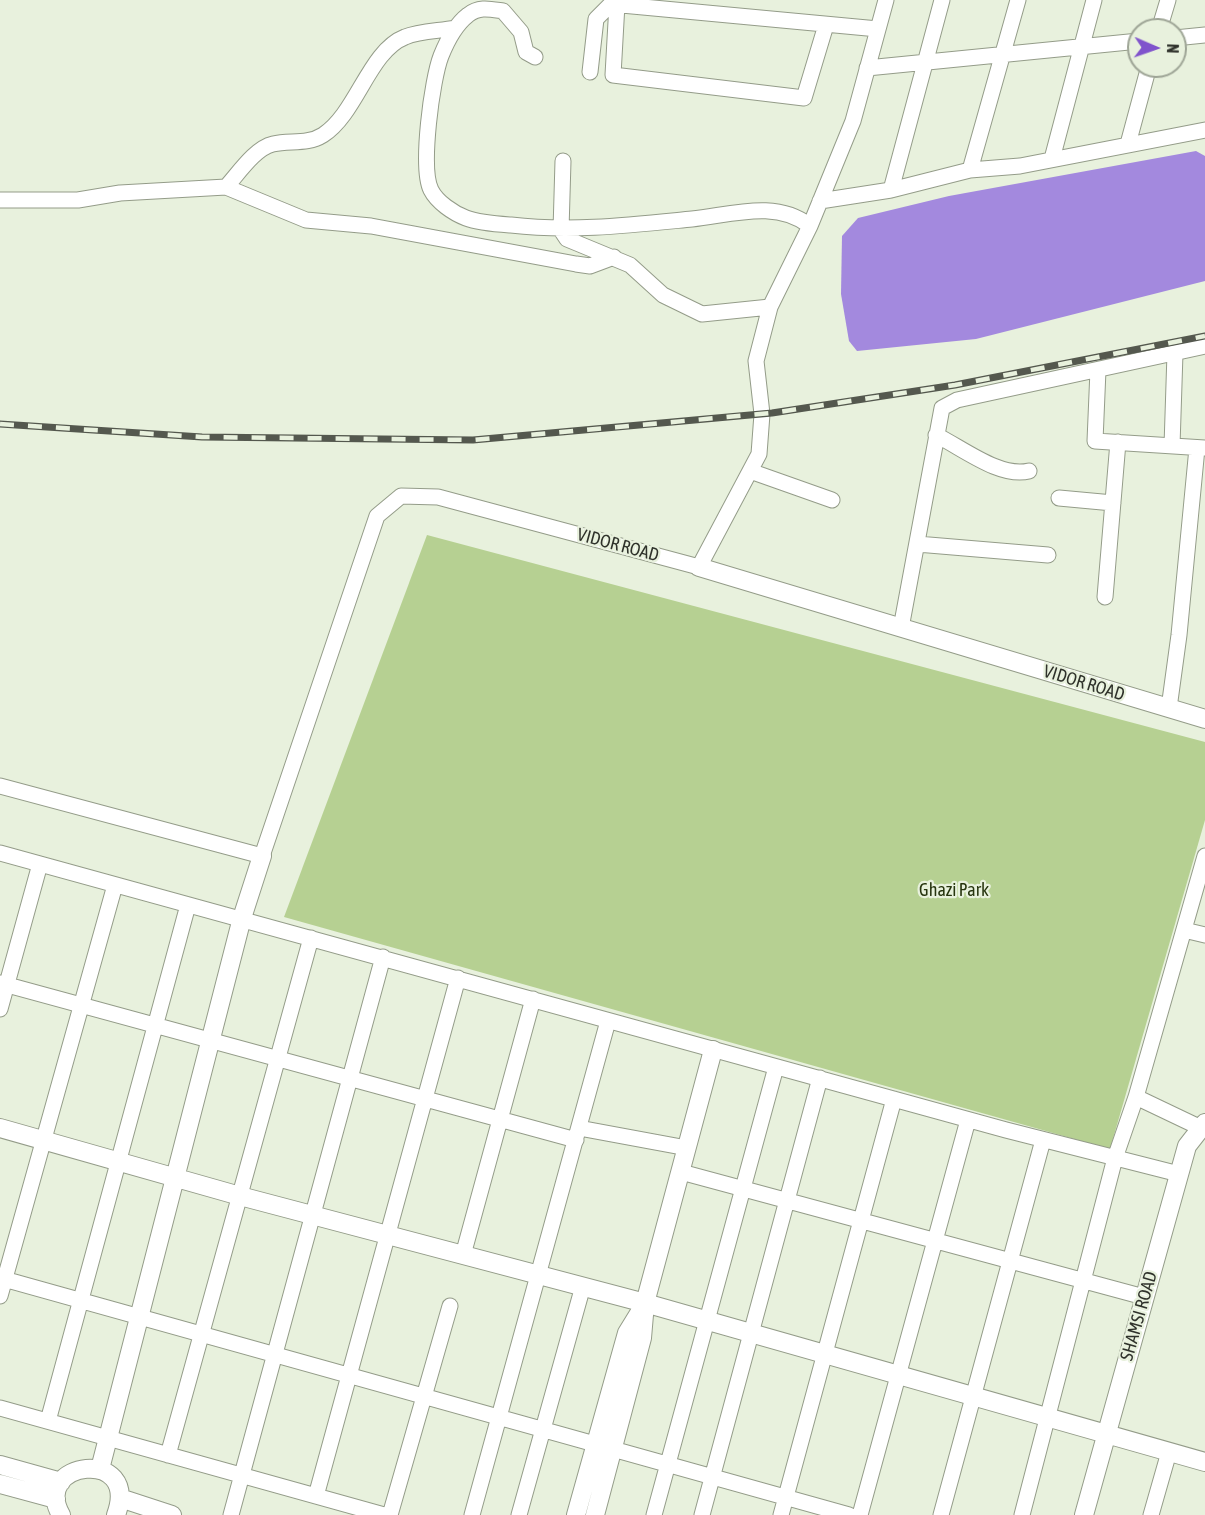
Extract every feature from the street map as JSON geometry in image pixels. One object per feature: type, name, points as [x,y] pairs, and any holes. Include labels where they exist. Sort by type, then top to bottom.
[{"type":"street","points":[[699,567],[759,454],[762,414],[756,361],[770,307],[810,226],[853,121],[886,0]]},
{"type":"street","points":[[891,190],[942,0]]},
{"type":"street","points":[[970,170],[1018,0]]},
{"type":"street","points":[[1052,159],[1094,0]]},
{"type":"street","points":[[1163,18],[1168,0]]},
{"type":"street","points":[[590,72],[596,19],[611,4],[878,29]]},
{"type":"street","points":[[617,4],[613,75],[804,98],[826,25]]},
{"type":"street","points":[[535,57],[526,52],[521,32],[503,11],[480,9],[469,14],[455,28],[441,58],[426,141],[430,189],[438,201],[465,218],[561,230],[765,210],[800,219],[810,226]]},
{"type":"street","points":[[226,187],[265,147],[274,144],[303,143],[322,135],[360,92],[390,46],[405,36],[455,28]]},
{"type":"street","points":[[1187,37],[1205,35]]},
{"type":"street","points":[[867,68],[1127,42]]},
{"type":"street","points":[[1128,144],[1146,78]]},
{"type":"street","points":[[820,201],[891,190],[970,170],[1020,166],[1205,130]]},
{"type":"street","points":[[563,161],[561,230],[567,239],[630,264],[663,295],[702,314],[723,314],[770,307]]},
{"type":"street","points":[[0,200],[78,200],[120,193],[226,187],[306,220],[371,226],[590,266],[614,257]]},
{"type":"street","points":[[901,628],[942,408],[957,400],[1205,346]]},
{"type":"street","points":[[1172,446],[1175,353]]},
{"type":"street","points":[[1098,370],[1095,441],[1201,448],[1169,708]]},
{"type":"street","points":[[936,435],[974,454],[996,469],[1018,474],[1029,471]]},
{"type":"street","points":[[1105,597],[1118,442]]},
{"type":"street","points":[[750,471],[832,500]]},
{"type":"street","name":"VIDOR ROAD","points":[[262,856],[377,516],[401,496],[438,497],[699,567],[1205,719]]},
{"type":"street","points":[[1059,498],[1113,503]]},
{"type":"street","points":[[916,544],[1048,555]]},
{"type":"street","points":[[0,786],[262,856],[242,918],[177,1178],[100,1469]]},
{"type":"street","points":[[0,853],[713,1050],[1044,1140],[1179,1174]]},
{"type":"street","points":[[1022,1515],[1085,1281],[1115,1158],[1136,1097],[1205,856]]},
{"type":"street","points":[[0,1009],[3,984],[40,864]]},
{"type":"street","points":[[0,1296],[2,1279],[115,885]]},
{"type":"street","points":[[48,1421],[188,905]]},
{"type":"street","points":[[1184,930],[1205,935]]},
{"type":"street","points":[[168,1455],[311,938]]},
{"type":"street","points":[[231,1515],[383,957]]},
{"type":"street","points":[[316,1496],[458,978]]},
{"type":"street","points":[[3,984],[500,1119],[577,1134],[687,1148]]},
{"type":"street","points":[[463,1255],[533,999]]},
{"type":"street","points":[[472,1515],[609,1021]]},
{"type":"street","points":[[595,1515],[642,1338],[645,1303],[713,1050]]},
{"type":"street","points":[[654,1515],[776,1067]]},
{"type":"street","points":[[702,1515],[820,1078]]},
{"type":"street","points":[[1136,1097],[1203,1125]]},
{"type":"street","points":[[781,1515],[894,1099]]},
{"type":"street","points":[[860,1515],[968,1119]]},
{"type":"street","name":"SHAMSI ROAD","points":[[1084,1515],[1187,1146],[1203,1125]]},
{"type":"street","points":[[0,1128],[240,1196],[707,1320],[1205,1462]]},
{"type":"street","points":[[941,1515],[1044,1140]]},
{"type":"street","points":[[681,1172],[1144,1297]]},
{"type":"street","points":[[2,1279],[275,1353],[849,1515]]},
{"type":"street","points":[[519,1515],[583,1286]]},
{"type":"street","points":[[576,1515],[627,1333],[645,1303]]},
{"type":"street","points":[[390,1515],[450,1306]]},
{"type":"street","points":[[0,1408],[384,1515]]},
{"type":"street","points":[[1151,1515],[1169,1452]]},
{"type":"street","points":[[0,1464],[60,1499]]},
{"type":"street","points":[[60,1499],[78,1468],[100,1469],[116,1484],[118,1506],[172,1515]]},
{"type":"street","points":[[0,1484],[60,1499]]},
{"type":"green space","name":"Ghazi Park","points":[[427,535],[1205,742],[1205,820],[1110,1149],[284,917]]},
{"type":"shaded area","points":[[1196,151],[1205,156],[1205,281],[976,339],[857,351],[849,341],[841,294],[842,236],[858,218],[949,196]]},
{"type":"railway","points":[[0,424],[202,437],[473,440],[772,413],[955,385],[1205,336]]}]
